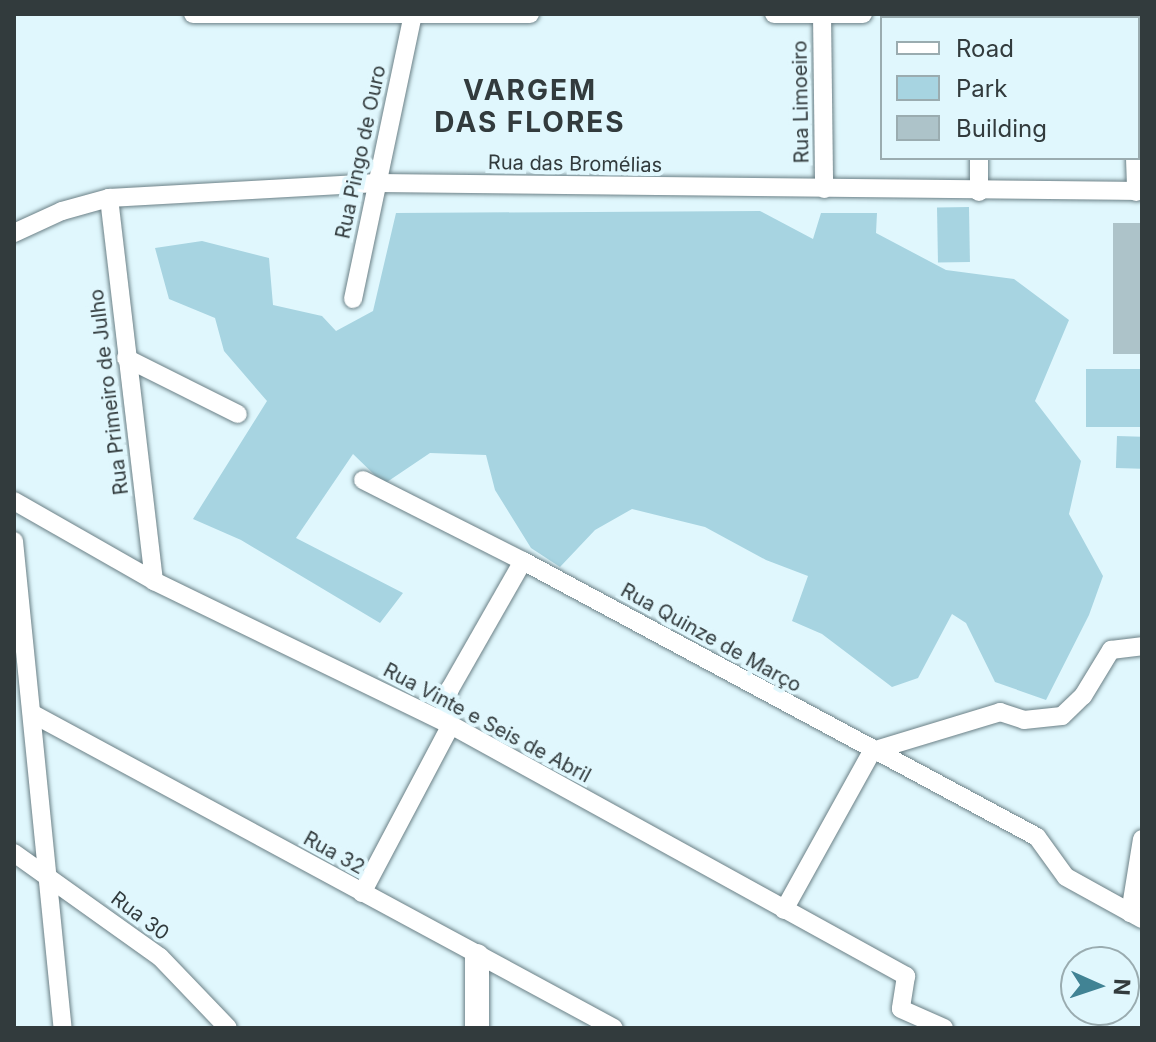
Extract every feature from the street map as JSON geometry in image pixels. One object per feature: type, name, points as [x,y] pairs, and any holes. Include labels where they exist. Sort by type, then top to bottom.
[{"type":"street","points":[[193,14],[530,14]]},
{"type":"street","points":[[774,14],[863,14]]},
{"type":"street","name":"Rua Limoeiro","points":[[822,14],[824,189]]},
{"type":"street","name":"Rua Pingo de Ouro","points":[[353,299],[412,15]]},
{"type":"street","points":[[979,160],[979,192]]},
{"type":"street","points":[[1135,160],[1139,191]]},
{"type":"street","name":"Rua das Bromélias","points":[[14,233],[62,211],[109,198],[377,183],[979,192],[1139,191]]},
{"type":"street","name":"Rua Primeiro de Julho","points":[[109,198],[154,581]]},
{"type":"street","points":[[126,358],[238,414]]},
{"type":"street","name":"Rua Quinze de Março","points":[[363,480],[523,561],[1037,837],[1066,877],[1136,916]]},
{"type":"street","name":"Rua Vinte e Seis de Abril","points":[[14,501],[154,581],[451,725],[906,976],[901,1009],[944,1028]]},
{"type":"street","points":[[14,541],[63,1028]]},
{"type":"street","points":[[362,893],[451,725],[445,705],[450,689],[523,561]]},
{"type":"street","points":[[784,910],[872,751],[1000,712],[1024,720],[1062,716],[1083,696],[1111,650],[1142,646]]},
{"type":"street","name":"Rua 32","points":[[33,714],[614,1028]]},
{"type":"street","points":[[1136,916],[1142,839]]},
{"type":"street","name":"Rua 30","points":[[14,853],[160,957],[228,1028]]},
{"type":"street","points":[[477,956],[477,1028]]},
{"type":"green space","points":[[969,207],[970,262],[938,263],[937,208]]},
{"type":"green space","points":[[760,211],[813,239],[821,213],[877,213],[876,233],[946,270],[1014,279],[1069,320],[1035,401],[1081,461],[1069,514],[1103,576],[1089,615],[1046,700],[995,682],[966,623],[952,614],[918,678],[892,687],[822,634],[792,621],[808,576],[766,560],[705,527],[632,509],[595,530],[560,567],[531,548],[495,490],[486,455],[430,453],[384,484],[353,454],[296,538],[403,593],[380,623],[241,540],[193,519],[267,401],[224,351],[215,318],[169,299],[155,248],[202,241],[269,258],[273,305],[322,316],[336,331],[373,311],[396,213]]},
{"type":"green space","points":[[1086,369],[1142,369],[1142,427],[1086,427]]},
{"type":"green space","points":[[1117,436],[1142,437],[1141,469],[1116,468]]},
{"type":"building","points":[[1113,223],[1141,223],[1141,354],[1113,354]]},
{"type":"district","name":"VARGEM DAS FLORES","points":[[530,106]]}]
